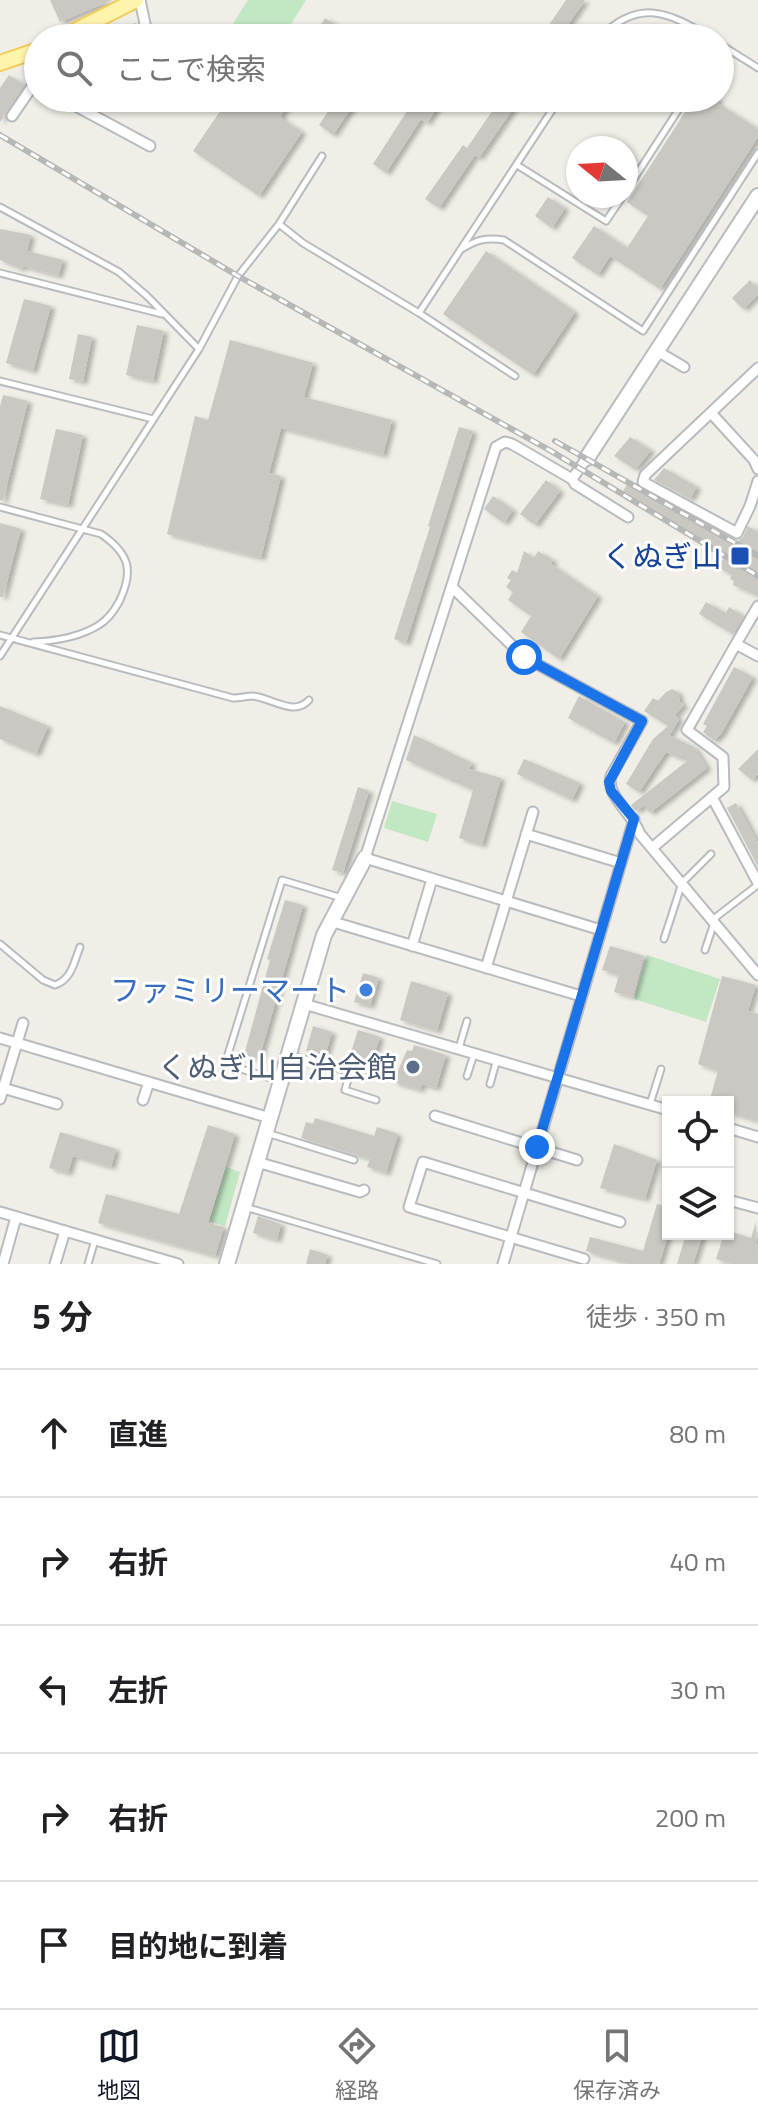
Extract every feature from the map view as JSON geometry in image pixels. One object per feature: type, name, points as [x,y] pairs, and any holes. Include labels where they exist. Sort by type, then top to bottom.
[{"type":"main road","points":[[84,24],[118,4],[138,0]]},
{"type":"main road","points":[[0,63],[24,55]]},
{"type":"street","points":[[138,0],[144,24]]},
{"type":"street","points":[[12,116],[24,100]]},
{"type":"street","points":[[87,112],[150,146]]},
{"type":"street","points":[[572,479],[758,196]]},
{"type":"street","points":[[657,351],[684,367]]},
{"type":"street","points":[[758,368],[640,481],[737,533],[758,481]]},
{"type":"street","points":[[712,414],[754,460],[758,469]]},
{"type":"street","points":[[227,1264],[330,921],[365,858],[496,447],[505,442],[512,444],[628,517]]},
{"type":"street","points":[[748,512],[758,517]]},
{"type":"street","points":[[452,587],[524,657],[642,721],[609,782],[611,791],[634,819],[640,834],[757,971]]},
{"type":"street","points":[[652,848],[724,787],[723,757],[687,730],[758,606]]},
{"type":"street","points":[[736,644],[758,656]]},
{"type":"street","points":[[712,797],[756,885]]},
{"type":"street","points":[[486,968],[533,812]]},
{"type":"street","points":[[503,1264],[634,819]]},
{"type":"street","points":[[526,834],[621,863]]},
{"type":"street","points":[[365,858],[601,930]]},
{"type":"street","points":[[412,946],[432,879]]},
{"type":"street","points":[[330,921],[581,996]]},
{"type":"street","points":[[304,1004],[662,1108]]},
{"type":"street","points":[[0,1099],[23,1023]]},
{"type":"street","points":[[0,1038],[270,1118]]},
{"type":"street","points":[[143,1100],[149,1082]]},
{"type":"street","points":[[2,1087],[57,1104]]},
{"type":"street","points":[[435,1116],[577,1160]]},
{"type":"street","points":[[734,1130],[758,1137]]},
{"type":"street","points":[[257,1162],[360,1192],[364,1190]]},
{"type":"street","points":[[584,1259],[409,1207],[423,1162],[620,1222]]},
{"type":"street","points":[[734,1202],[758,1208]]},
{"type":"street","points":[[0,1212],[178,1264]]},
{"type":"street","points":[[3,1264],[16,1217]]},
{"type":"street","points":[[55,1264],[65,1231]]},
{"type":"lane","points":[[651,4],[689,24]]},
{"type":"lane","points":[[610,24],[620,11]]},
{"type":"lane","points":[[734,53],[758,68]]},
{"type":"lane","points":[[419,313],[551,112]]},
{"type":"lane","points":[[638,172],[677,112]]},
{"type":"lane","points":[[460,250],[477,240],[504,240],[643,331],[758,153]]},
{"type":"lane","points":[[0,656],[199,349],[238,276],[279,224],[322,156]]},
{"type":"lane","points":[[517,165],[566,196]]},
{"type":"lane","points":[[0,207],[119,272],[199,349]]},
{"type":"lane","points":[[585,208],[606,221],[615,208]]},
{"type":"lane","points":[[279,224],[303,243],[515,376]]},
{"type":"lane","points":[[0,273],[165,315]]},
{"type":"lane","points":[[0,381],[153,419]]},
{"type":"lane","points":[[0,507],[101,534],[114,543],[128,566],[128,579],[121,597],[115,610],[101,625],[55,641],[28,643]]},
{"type":"lane","points":[[0,635],[233,698],[254,696],[293,708],[304,706],[309,700]]},
{"type":"lane","points":[[664,939],[682,883],[711,854]]},
{"type":"lane","points":[[281,1081],[225,1064],[282,880],[342,898]]},
{"type":"lane","points":[[705,950],[716,917],[756,885]]},
{"type":"lane","points":[[0,944],[43,980],[55,985],[69,976],[80,947]]},
{"type":"lane","points":[[459,1048],[467,1021]]},
{"type":"lane","points":[[467,1076],[475,1053]]},
{"type":"lane","points":[[289,1054],[350,1072],[345,1090],[376,1100]]},
{"type":"lane","points":[[490,1084],[497,1059]]},
{"type":"lane","points":[[650,1105],[661,1069]]},
{"type":"lane","points":[[266,1133],[354,1160]]},
{"type":"lane","points":[[244,1207],[437,1264]]},
{"type":"lane","points":[[88,1264],[95,1240]]},
{"type":"green space","points":[[248,0],[306,0],[291,24],[233,24]]},
{"type":"green space","points":[[392,801],[437,814],[428,842],[384,828]]},
{"type":"green space","points":[[647,955],[720,979],[706,1022],[634,999]]},
{"type":"green space","points":[[226,1167],[240,1172],[225,1226],[209,1221]]},
{"type":"building","points":[[50,0],[112,0],[60,22]]},
{"type":"building","points":[[566,0],[585,0],[569,24],[550,24]]},
{"type":"building","points":[[9,75],[24,85],[0,122],[0,88]]},
{"type":"building","points":[[219,112],[283,112],[280,117],[302,132],[259,196],[193,151]]},
{"type":"building","points":[[328,112],[349,112],[333,135],[319,125]]},
{"type":"building","points":[[406,112],[434,112],[427,123],[421,119],[386,173],[373,164]]},
{"type":"building","points":[[491,112],[511,112],[479,158],[475,155],[439,208],[425,199],[463,145],[467,148]]},
{"type":"building","points":[[685,112],[732,112],[758,129],[758,137],[660,289],[610,256],[598,275],[572,258],[594,226],[627,248],[648,216],[636,208],[638,185]]},
{"type":"building","points":[[548,197],[565,208],[552,228],[535,216]]},
{"type":"building","points":[[0,229],[31,235],[27,251],[63,260],[58,276],[23,266],[22,269],[0,260]]},
{"type":"building","points":[[486,251],[575,312],[533,375],[443,314]]},
{"type":"building","points":[[750,280],[758,289],[758,295],[743,309],[732,298]]},
{"type":"building","points":[[24,299],[51,306],[33,371],[6,363]]},
{"type":"building","points":[[137,325],[164,331],[153,381],[126,375]]},
{"type":"building","points":[[78,334],[92,337],[83,382],[69,379]]},
{"type":"building","points":[[230,340],[313,363],[304,397],[392,420],[383,455],[281,428],[269,473],[281,476],[261,558],[167,534],[195,416],[208,420]]},
{"type":"building","points":[[3,395],[28,401],[3,501],[0,500],[0,406]]},
{"type":"building","points":[[459,427],[473,431],[406,643],[394,639]]},
{"type":"building","points":[[56,429],[83,435],[68,505],[40,499]]},
{"type":"building","points":[[630,437],[651,450],[637,468],[614,456]]},
{"type":"building","points":[[664,468],[697,487],[690,499],[654,480]]},
{"type":"building","points":[[546,480],[560,491],[535,525],[520,514]]},
{"type":"building","points":[[628,483],[734,544],[743,537],[748,526],[758,532],[758,596],[733,585],[732,575],[718,567],[725,556],[621,494]]},
{"type":"building","points":[[493,496],[513,510],[504,523],[484,509]]},
{"type":"building","points":[[0,523],[21,529],[3,597],[0,597]]},
{"type":"building","points":[[524,551],[534,558],[538,551],[553,560],[551,564],[598,596],[559,659],[521,632],[531,616],[508,600],[513,592],[506,587],[511,580],[507,578],[512,570],[517,573]]},
{"type":"building","points":[[706,602],[726,613],[729,607],[744,616],[733,634],[699,614]]},
{"type":"building","points":[[734,667],[753,677],[714,741],[703,732],[707,726],[703,724]]},
{"type":"building","points":[[672,689],[678,692],[684,705],[674,713],[679,720],[669,735],[694,747],[707,768],[650,813],[644,806],[635,811],[631,805],[687,761],[666,752],[639,792],[626,784],[653,739],[668,726],[644,711],[653,698],[658,701]]},
{"type":"building","points":[[579,696],[625,722],[614,743],[568,718]]},
{"type":"building","points":[[0,706],[48,726],[36,754],[0,739]]},
{"type":"building","points":[[414,735],[472,763],[469,769],[501,778],[482,845],[459,838],[473,790],[406,760]]},
{"type":"building","points":[[758,749],[758,774],[752,780],[738,769]]},
{"type":"building","points":[[524,759],[580,783],[572,800],[517,774]]},
{"type":"building","points":[[358,787],[369,791],[343,873],[332,870]]},
{"type":"building","points":[[736,803],[758,843],[758,867],[727,808]]},
{"type":"building","points":[[285,900],[303,905],[259,1059],[244,1055]]},
{"type":"building","points":[[610,946],[644,956],[633,997],[614,992],[619,975],[602,970]]},
{"type":"building","name":"ファミリーマート","points":[[363,973],[379,978],[370,1006],[354,1002]]},
{"type":"building","points":[[722,976],[756,985],[748,1011],[758,1014],[758,1121],[734,1114],[734,1096],[711,1096],[718,1071],[698,1064]]},
{"type":"building","points":[[411,981],[448,993],[437,1031],[400,1020]]},
{"type":"building","points":[[313,1026],[332,1032],[325,1056],[306,1051]]},
{"type":"building","points":[[358,1030],[380,1037],[368,1072],[347,1065]]},
{"type":"building","points":[[414,1045],[446,1055],[436,1088],[422,1084],[420,1090],[393,1082],[407,1050],[412,1051]]},
{"type":"building","points":[[315,1118],[374,1136],[377,1127],[398,1134],[386,1173],[367,1167],[370,1159],[301,1138],[306,1122],[313,1124]]},
{"type":"building","points":[[208,1125],[235,1134],[208,1223],[224,1227],[215,1256],[98,1223],[106,1194],[179,1214]]},
{"type":"building","points":[[60,1132],[116,1149],[111,1167],[73,1156],[68,1173],[49,1168]]},
{"type":"building","points":[[614,1144],[657,1160],[645,1199],[600,1188]]},
{"type":"building","points":[[657,1204],[662,1205],[662,1240],[666,1240],[659,1264],[630,1264],[586,1251],[590,1237],[643,1251]]},
{"type":"building","points":[[258,1216],[281,1224],[277,1240],[253,1233]]},
{"type":"building","points":[[756,1222],[758,1264],[733,1264],[716,1259],[722,1240],[734,1240],[734,1233],[751,1238]]},
{"type":"building","points":[[684,1240],[701,1240],[693,1264],[677,1264]]},
{"type":"building","points":[[310,1249],[328,1255],[325,1264],[306,1264]]},
{"type":"railway","points":[[0,135],[238,276],[551,451],[758,576]]},
{"type":"railway","points":[[555,441],[758,556]]},
{"type":"place","name":"くぬぎ山","points":[[740,556]]},
{"type":"place","name":"ファミリーマート","points":[[366,990]]},
{"type":"place","name":"くぬぎ山自治会館","points":[[413,1067]]},
{"type":"route","points":[[524,657],[642,721],[609,782],[611,791],[634,819],[537,1147]]}]
